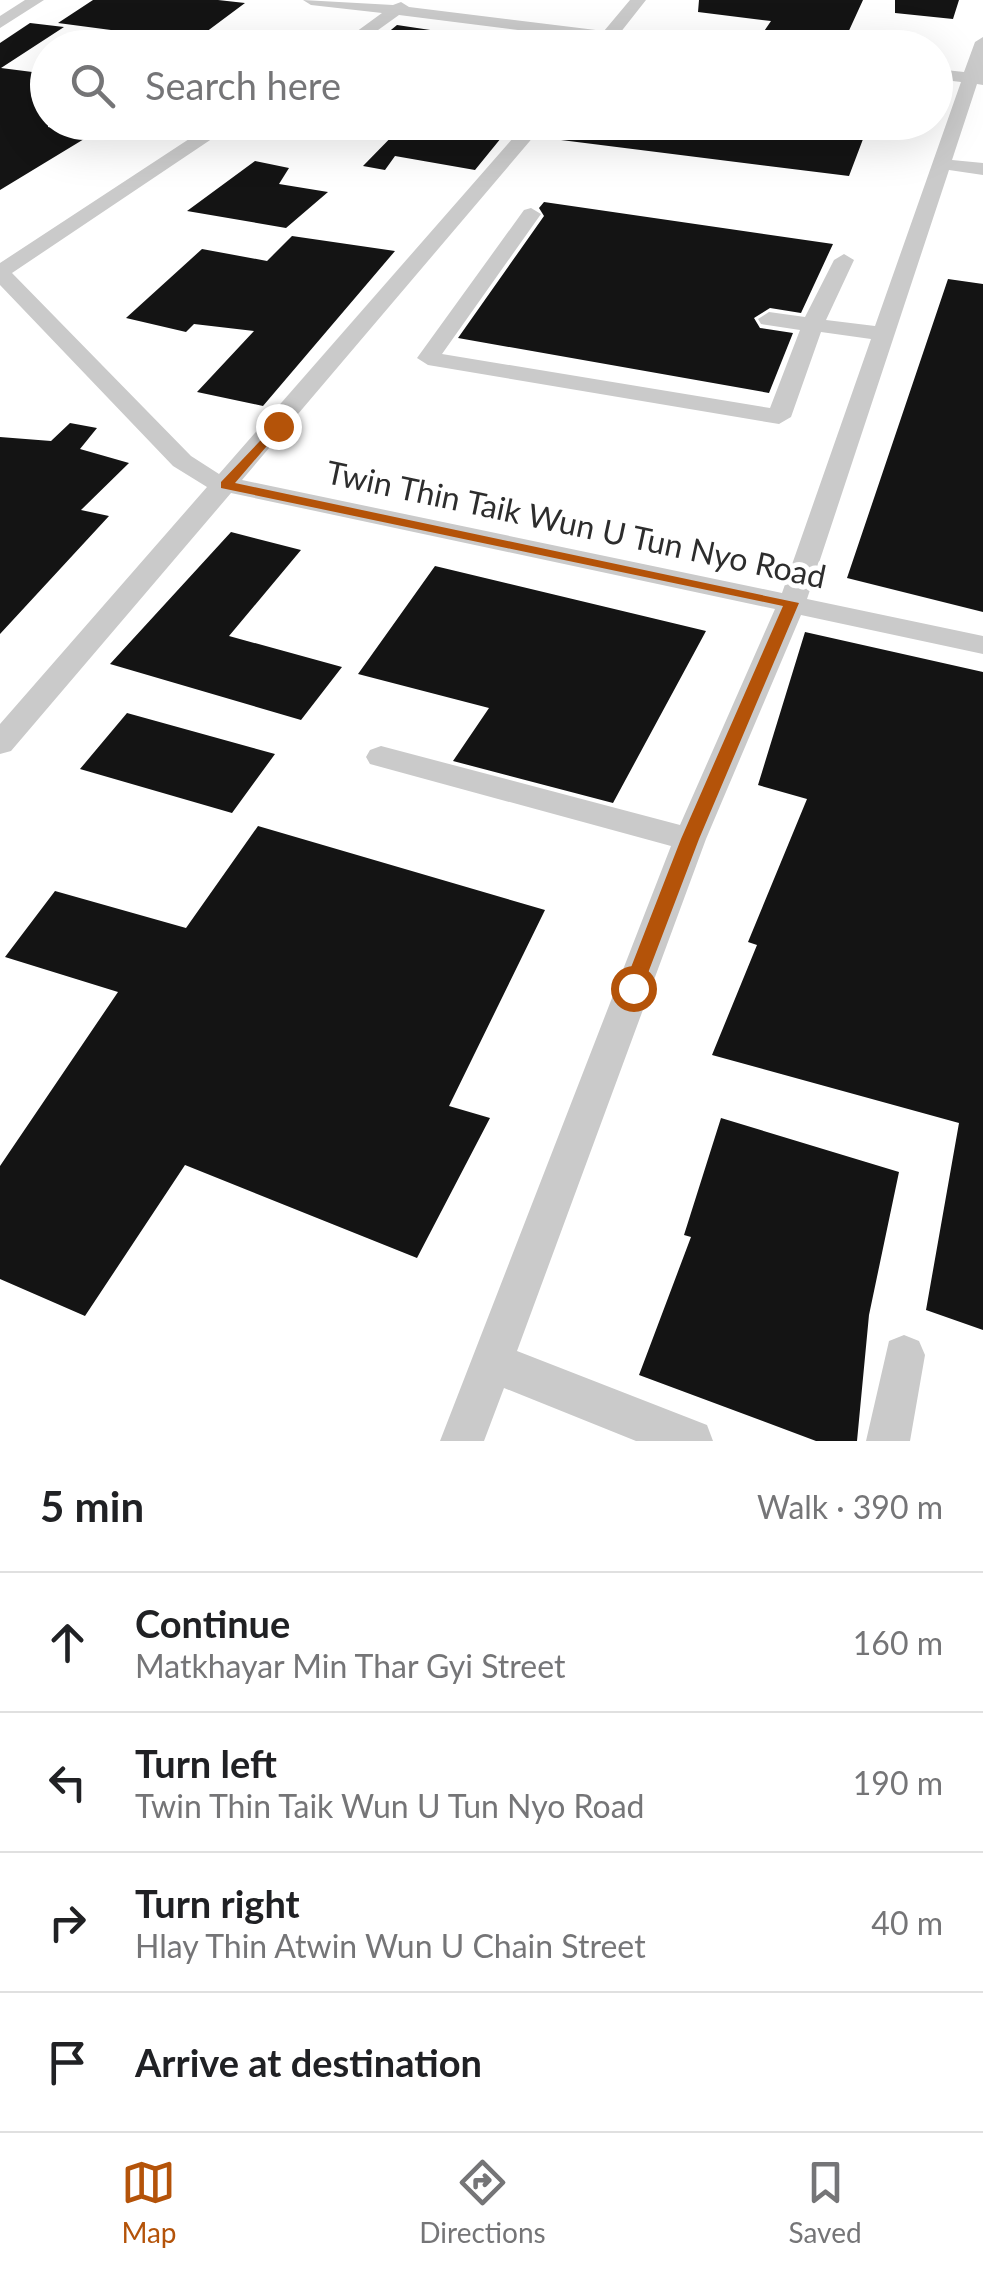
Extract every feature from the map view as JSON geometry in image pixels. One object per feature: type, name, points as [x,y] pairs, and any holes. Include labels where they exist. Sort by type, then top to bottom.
[{"type":"street","points":[[0,23],[36,0]]},
{"type":"street","points":[[311,0],[404,5],[538,30]]},
{"type":"street","points":[[613,30],[638,0]]},
{"type":"street","points":[[368,30],[404,5]]},
{"type":"street","points":[[953,137],[977,79],[983,42]]},
{"type":"street","points":[[0,272],[201,140]]},
{"type":"street","points":[[0,744],[522,140]]},
{"type":"street","points":[[462,1441],[690,839],[792,603],[952,140]]},
{"type":"street","points":[[942,164],[983,169]]},
{"type":"street","points":[[531,214],[428,358],[779,417],[812,324],[844,260]]},
{"type":"street","name":"Twin Thin Taik Wun U Tun Nyo Road","points":[[0,272],[182,460],[212,481],[983,645]]},
{"type":"street","points":[[770,318],[884,334]]},
{"type":"street","points":[[381,757],[690,839]]},
{"type":"street","points":[[888,1441],[904,1355]]},
{"type":"street","points":[[492,1362],[691,1441]]},
{"type":"building","points":[[93,0],[245,3],[209,30],[111,30],[58,23]]},
{"type":"building","points":[[699,0],[863,0],[849,30],[765,30],[771,21],[698,12]]},
{"type":"building","points":[[895,0],[959,0],[953,19],[895,13]]},
{"type":"building","points":[[30,23],[64,27],[30,30],[30,49],[1,68],[30,72],[30,140],[82,140],[0,190],[0,43]]},
{"type":"building","points":[[397,25],[430,30],[391,30]]},
{"type":"building","points":[[388,140],[499,140],[475,170],[395,156],[385,170],[363,166]]},
{"type":"building","points":[[561,140],[863,140],[849,176]]},
{"type":"building","points":[[255,161],[289,168],[279,184],[328,192],[286,228],[187,211]]},
{"type":"building","points":[[544,202],[833,244],[801,313],[770,308],[754,318],[760,328],[793,333],[769,393],[458,338],[544,216],[539,208]]},
{"type":"building","points":[[292,236],[395,251],[263,406],[197,392],[254,331],[194,324],[186,332],[126,318],[202,249],[267,261]]},
{"type":"building","points":[[948,279],[983,284],[983,612],[847,578]]},
{"type":"building","points":[[70,423],[97,428],[80,449],[129,463],[81,510],[109,516],[0,634],[0,437],[51,441]]},
{"type":"building","points":[[231,532],[301,550],[229,636],[342,667],[301,720],[110,664]]},
{"type":"building","points":[[435,566],[706,631],[613,803],[453,761],[489,708],[358,674]]},
{"type":"building","points":[[805,632],[983,672],[983,1330],[926,1310],[959,1123],[712,1055],[757,945],[748,942],[807,799],[758,785]]},
{"type":"building","points":[[127,713],[275,754],[232,813],[80,769]]},
{"type":"building","points":[[258,826],[545,910],[449,1106],[490,1118],[417,1258],[185,1165],[85,1316],[0,1279],[0,1166],[118,992],[5,957],[55,891],[186,928]]},
{"type":"building","points":[[721,1118],[899,1172],[869,1315],[857,1441],[816,1441],[639,1375],[691,1237],[684,1235]]},
{"type":"route","points":[[278,426],[226,485],[792,603],[690,839],[633,988]]}]
